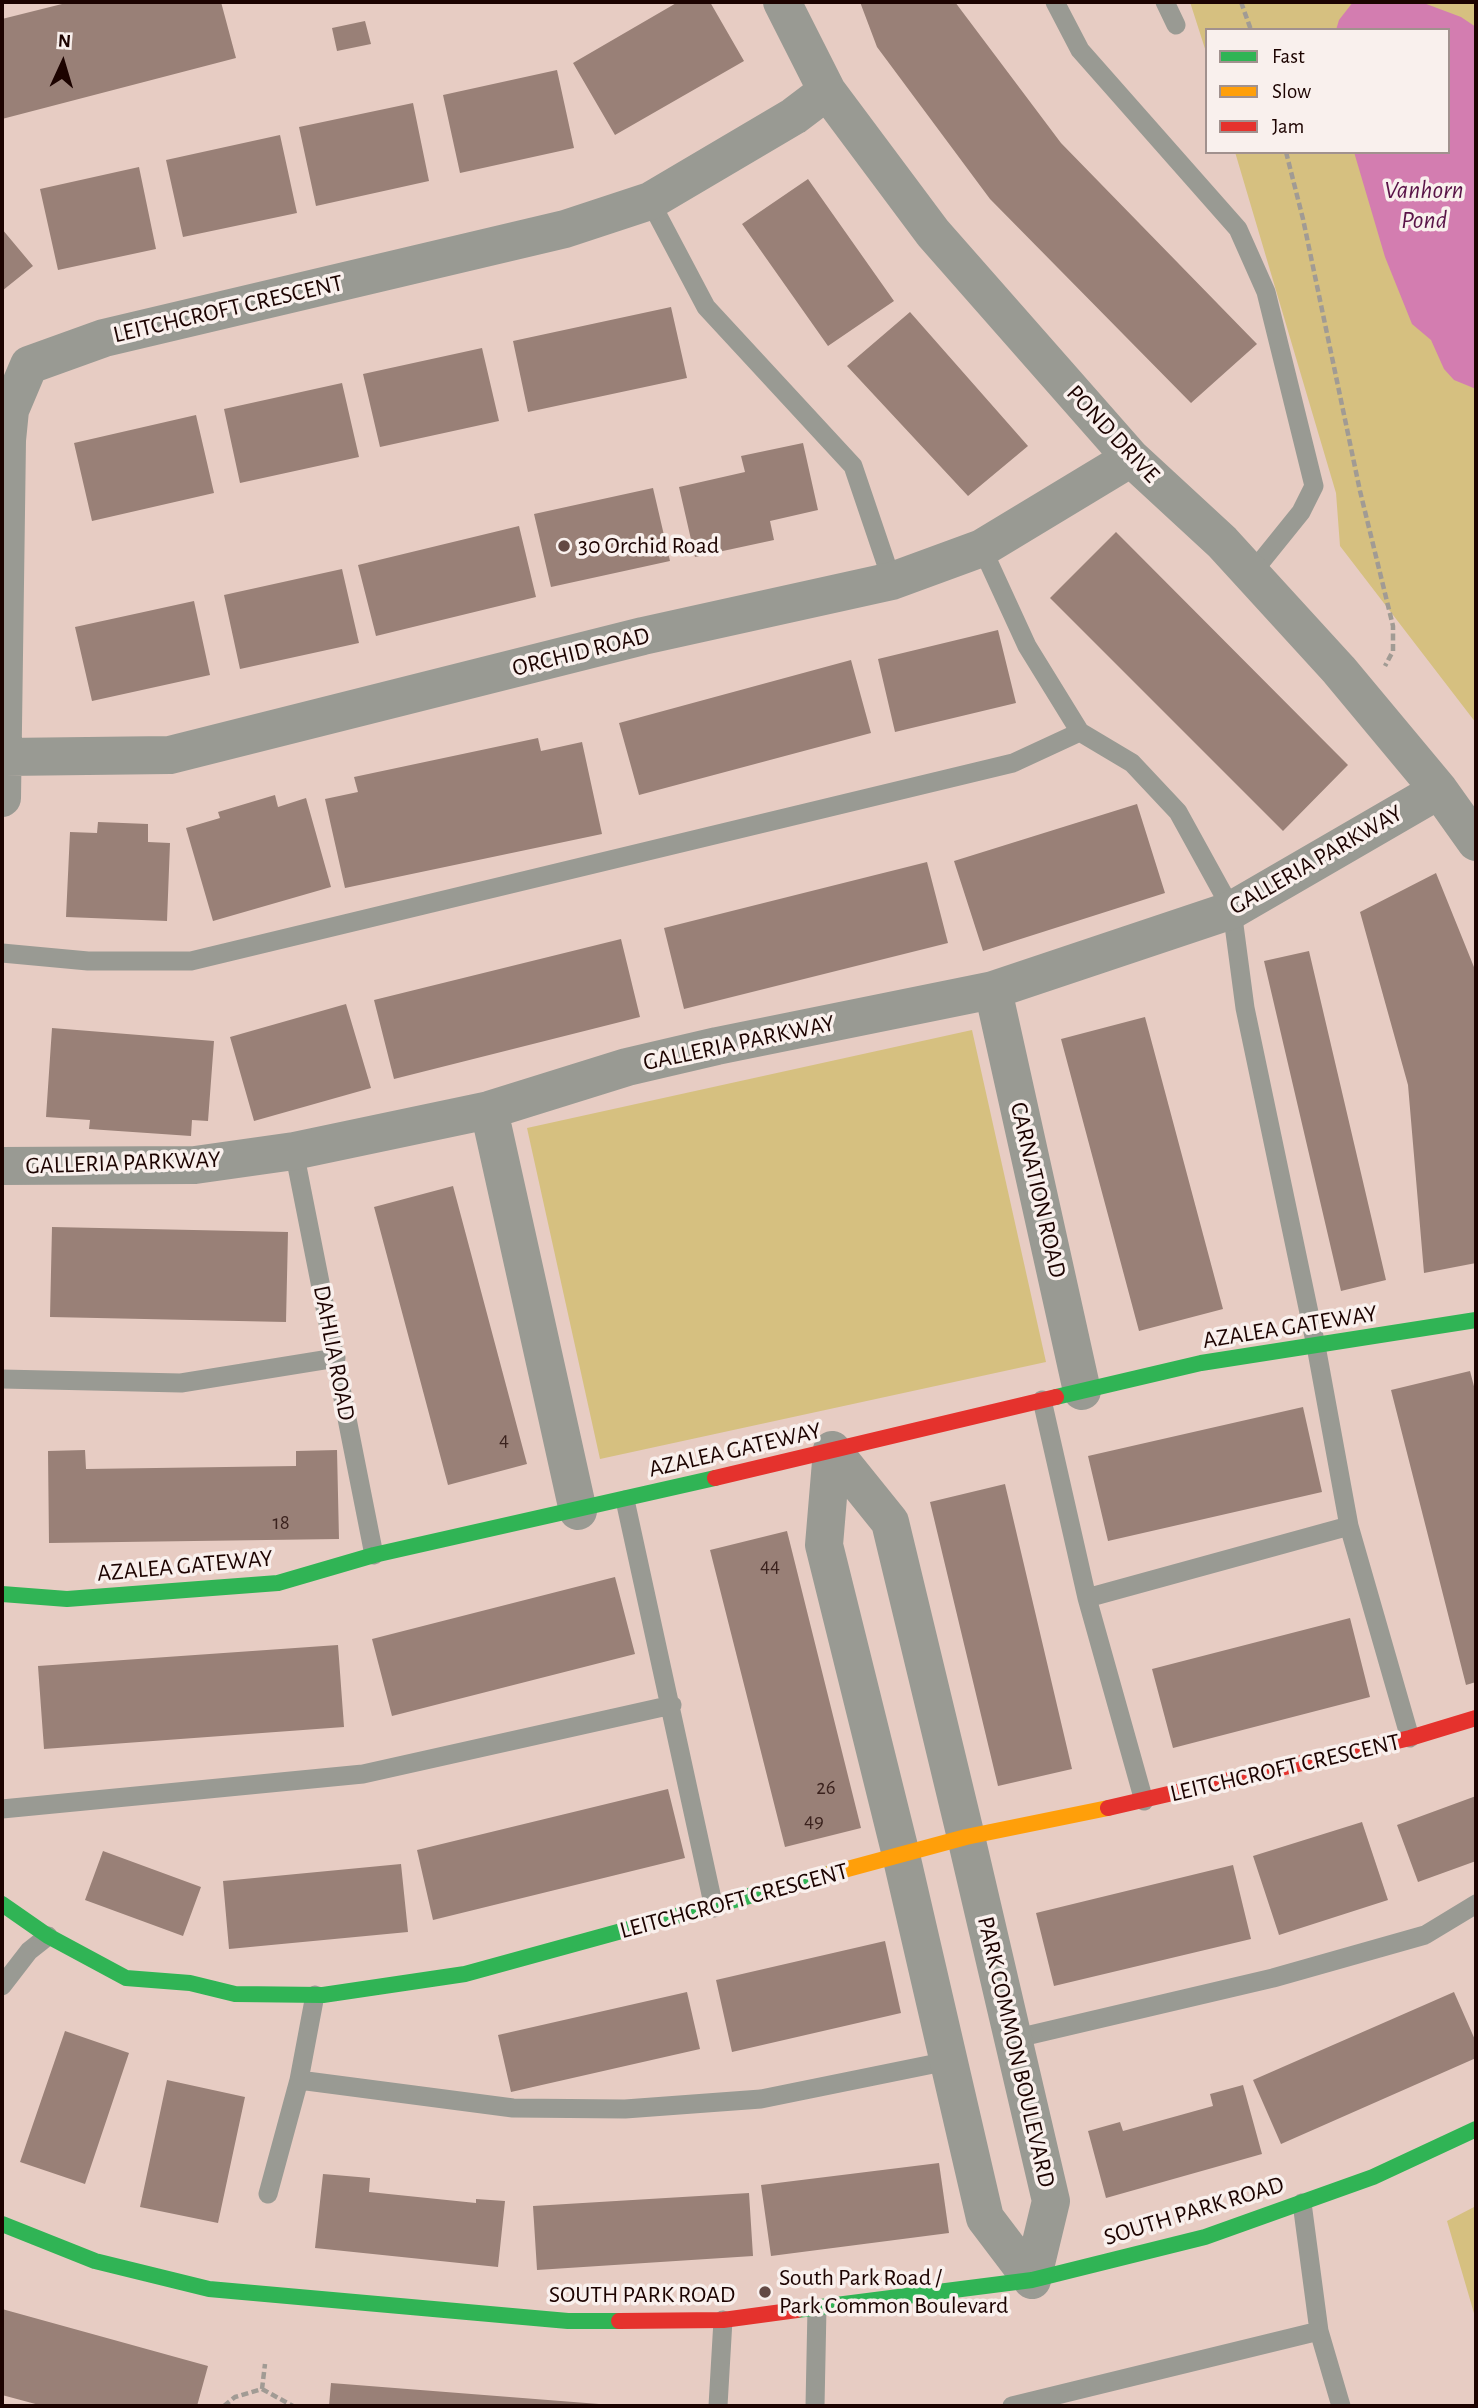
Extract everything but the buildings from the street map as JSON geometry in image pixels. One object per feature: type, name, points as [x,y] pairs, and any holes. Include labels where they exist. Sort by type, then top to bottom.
[{"type":"street","name":"POND DRIVE","points":[[782,2],[827,91],[933,233],[1131,458],[1222,542],[1366,702],[1439,790],[1476,842]]},
{"type":"street","name":"LEITCHCROFT CRESCENT","points":[[2,798],[5,757],[7,440],[10,411],[29,365],[104,338],[565,229],[650,201],[794,116],[827,91]]},
{"type":"street","name":"ORCHID ROAD","points":[[5,757],[170,755],[643,636],[892,581],[982,548],[1131,458]]},
{"type":"street","name":"GALLERIA PARKWAY","points":[[2,1166],[195,1165],[294,1151],[489,1110],[627,1067],[993,990],[1233,911],[1439,790]]},
{"type":"street","name":"CARNATION ROAD","points":[[993,990],[1082,1391]]},
{"type":"street","points":[[489,1110],[578,1511]]},
{"type":"street","name":"AZALEA GATEWAY","points":[[2,1594],[67,1599],[278,1583],[373,1555],[578,1511],[1201,1363],[1476,1320]]},
{"type":"street","points":[[832,1450],[824,1545],[901,1855],[985,2218],[1032,2280]]},
{"type":"street","name":"PARK COMMON BOULEVARD","points":[[832,1450],[890,1521],[1051,2201],[1032,2280]]},
{"type":"street","name":"LEITCHCROFT CRESCENT","points":[[2,1904],[48,1936],[126,1978],[190,1983],[235,1994],[315,1995],[464,1973],[714,1908],[966,1837],[1144,1801],[1410,1738],[1476,1718]]},
{"type":"street","name":"SOUTH PARK ROAD","points":[[2,2224],[95,2261],[209,2289],[568,2321],[723,2320],[1032,2280],[1205,2237],[1373,2177],[1476,2129]]},
{"type":"lane","points":[[1055,2],[1080,50],[1238,229],[1266,292],[1314,485],[1301,512],[1251,574]]},
{"type":"lane","points":[[1165,2],[1176,25]]},
{"type":"lane","points":[[650,201],[706,307],[853,466],[892,581]]},
{"type":"lane","points":[[982,548],[1027,646],[1080,732],[1132,762],[1178,812],[1233,911],[1245,1008],[1316,1346],[1349,1526],[1410,1738]]},
{"type":"lane","points":[[2,953],[88,961],[191,961],[1013,763],[1080,732]]},
{"type":"lane","name":"DAHLIA ROAD","points":[[294,1151],[373,1555]]},
{"type":"lane","points":[[2,1379],[181,1383],[336,1358]]},
{"type":"lane","points":[[1042,1400],[1087,1598],[1144,1801]]},
{"type":"lane","points":[[625,1500],[672,1705],[714,1908]]},
{"type":"lane","points":[[1087,1598],[1349,1526]]},
{"type":"lane","points":[[2,1809],[363,1774],[672,1705]]},
{"type":"lane","points":[[1013,2039],[1273,1978],[1425,1935],[1476,1904]]},
{"type":"lane","points":[[2,1986],[29,1951],[48,1936]]},
{"type":"lane","points":[[268,2194],[299,2080],[315,1995]]},
{"type":"lane","points":[[299,2080],[513,2108],[625,2109],[761,2099],[948,2061]]},
{"type":"lane","points":[[1302,2203],[1319,2331],[1341,2406]]},
{"type":"lane","points":[[815,2406],[817,2308]]},
{"type":"lane","points":[[718,2406],[723,2320]]},
{"type":"lane","points":[[1012,2406],[1319,2331]]},
{"type":"path","points":[[1241,2],[1250,28]]},
{"type":"path","points":[[1286,154],[1306,233],[1360,491],[1393,626],[1393,651],[1366,702]]},
{"type":"path","points":[[262,2389],[265,2364]]},
{"type":"path","points":[[223,2406],[235,2397],[262,2389],[293,2406]]},
{"type":"shaded area","points":[[1190,2],[1476,2],[1476,723],[1340,546],[1336,493],[1236,154],[1450,154],[1450,28],[1205,28],[1205,49]]},
{"type":"shaded area","points":[[972,1030],[1046,1362],[600,1459],[527,1128]]},
{"type":"shaded area","points":[[1476,2206],[1476,2320],[1447,2221]]},
{"type":"water","name":"Vanhorn Pond","points":[[1353,2],[1421,2],[1461,17],[1476,27],[1476,389],[1454,380],[1444,369],[1431,340],[1412,324],[1385,257],[1355,154],[1450,154],[1450,28],[1337,28],[1339,20]]},
{"type":"traffic: fast","points":[[1056,1397],[1201,1363],[1476,1320]]},
{"type":"traffic: fast","points":[[2,1594],[67,1599],[278,1583],[374,1555],[715,1478]]},
{"type":"traffic: fast","points":[[2,1904],[48,1936],[126,1978],[190,1983],[235,1994],[323,1995],[465,1974],[829,1874]]},
{"type":"traffic: fast","points":[[797,2310],[1032,2280],[1205,2237],[1373,2177],[1476,2129]]},
{"type":"traffic: fast","points":[[2,2224],[95,2261],[209,2289],[568,2321],[619,2321]]},
{"type":"traffic: slow","points":[[829,1874],[966,1837],[1108,1808]]},
{"type":"traffic: jam","points":[[715,1478],[1056,1397]]},
{"type":"traffic: jam","points":[[1108,1808],[1410,1738],[1476,1718]]},
{"type":"traffic: jam","points":[[619,2321],[723,2320],[797,2310]]},
{"type":"place","name":"30 Orchid Road","points":[[564,546]]},
{"type":"place","name":"South Park Road / Park Common Boulevard","points":[[765,2292]]}]
